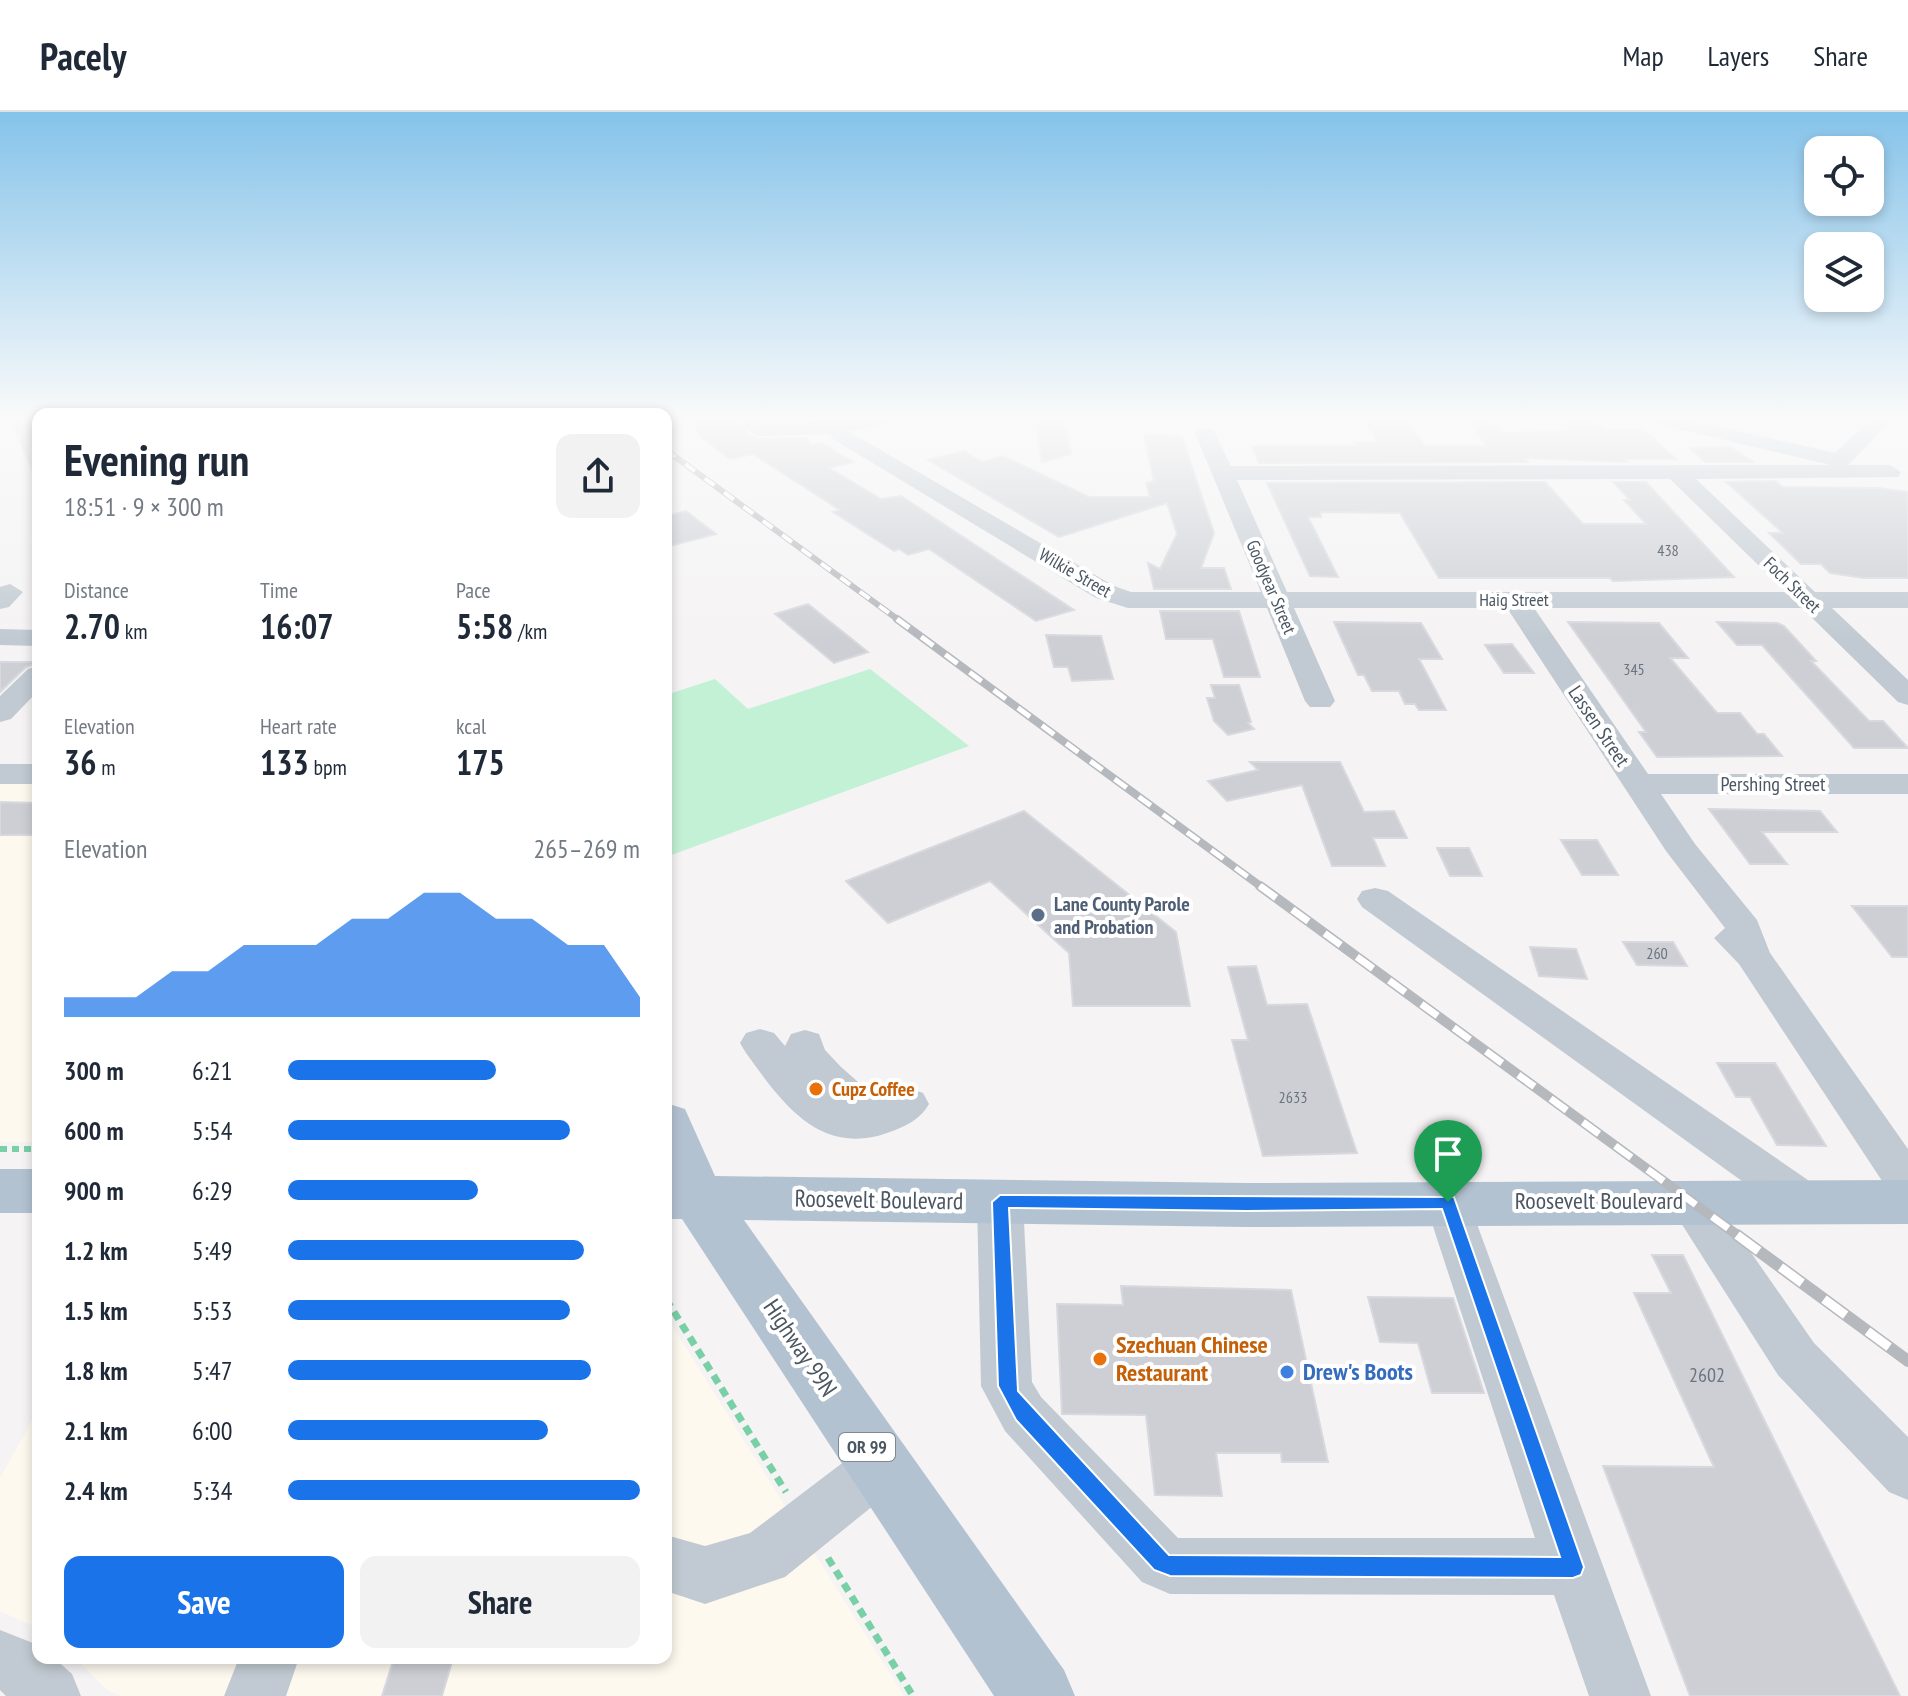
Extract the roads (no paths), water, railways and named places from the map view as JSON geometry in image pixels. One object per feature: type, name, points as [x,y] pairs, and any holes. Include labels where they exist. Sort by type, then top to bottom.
[{"type":"main road","name":"Highway 99N","points":[[672,1161],[676,1187],[881,1466],[1038,1696]]},
{"type":"main road","name":"Roosevelt Boulevard","points":[[676,1187],[1000,1202],[1246,1205],[1908,1202]]},
{"type":"main road","points":[[0,1191],[32,1191]]},
{"type":"street","name":"Wilkie Street","points":[[937,492],[1120,598]]},
{"type":"street","name":"Goodyear Street","points":[[1231,492],[1320,701]]},
{"type":"street","name":"Foch Street","points":[[1697,492],[1908,696]]},
{"type":"street","name":"Haig Street","points":[[1120,598],[1908,600]]},
{"type":"street","name":"Lassen Street","points":[[1515,600],[1683,851],[1721,924],[1752,955],[1908,1184]]},
{"type":"street","points":[[0,637],[32,638]]},
{"type":"street","points":[[0,713],[32,681]]},
{"type":"street","points":[[0,774],[32,774]]},
{"type":"street","name":"Pershing Street","points":[[1638,784],[1908,784]]},
{"type":"street","points":[[1375,899],[1805,1202]]},
{"type":"street","points":[[760,1043],[810,1106],[831,1117],[871,1122],[888,1106],[854,1102],[821,1073],[805,1054],[805,1044]]},
{"type":"street","points":[[1690,1201],[1796,1359],[1908,1474]]},
{"type":"street","points":[[1000,1202],[1007,1386],[1010,1396],[1023,1414],[1162,1562],[1170,1566],[1573,1567]]},
{"type":"street","points":[[1448,1202],[1620,1696]]},
{"type":"street","points":[[672,1565],[705,1575],[765,1557],[881,1466]]},
{"type":"street","points":[[0,1660],[22,1669],[50,1696]]},
{"type":"street","points":[[255,1696],[267,1664]]},
{"type":"railway","points":[[723,492],[900,621]]},
{"type":"railway","points":[[897,619],[1263,888]]},
{"type":"railway","points":[[1260,886],[1740,1237]]},
{"type":"railway","points":[[1737,1235],[1908,1361]]},
{"type":"place","name":"Lane County Parole and Probation","points":[[1038,915]]},
{"type":"place","name":"Cupz Coffee","points":[[816,1089]]},
{"type":"place","name":"Szechuan Chinese Restaurant","points":[[1100,1359]]},
{"type":"place","name":"Drew's Boots","points":[[1287,1372]]}]
